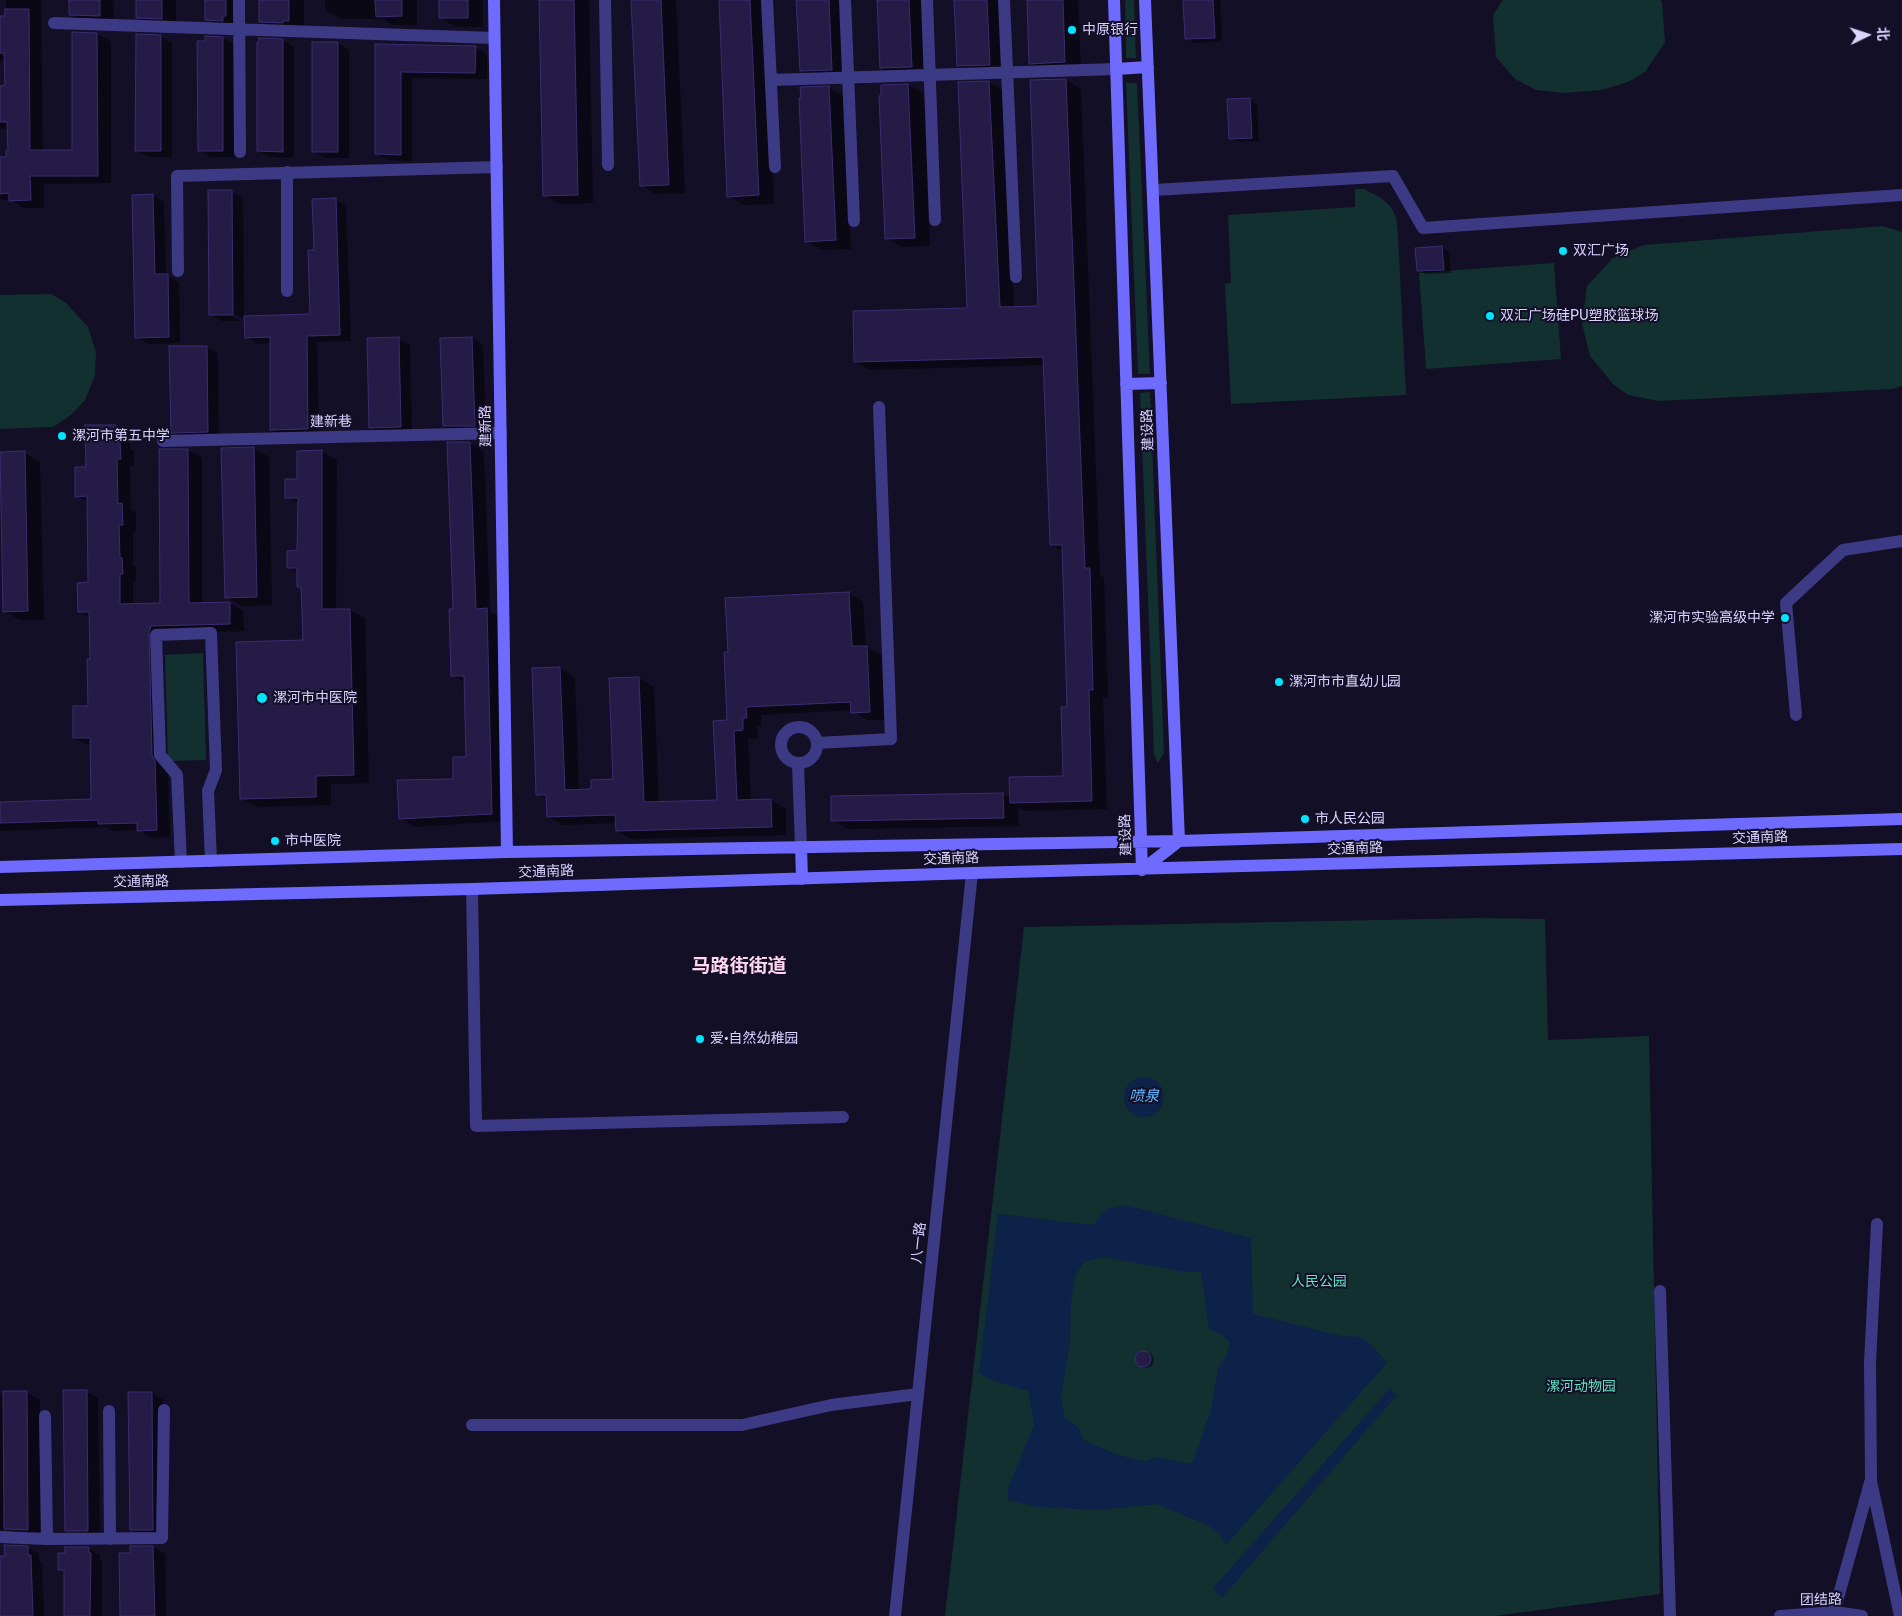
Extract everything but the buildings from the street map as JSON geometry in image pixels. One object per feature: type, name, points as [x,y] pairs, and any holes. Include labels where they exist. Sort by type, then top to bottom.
[{"type":"main road","name":"建新路","points":[[494,0],[507,852]]},
{"type":"main road","name":"建设路","points":[[1114,0],[1142,870]]},
{"type":"main road","name":"建设路","points":[[1142,870],[1179,841],[1145,0]]},
{"type":"main road","points":[[1116,69],[1148,67]]},
{"type":"main road","points":[[1126,384],[1161,383]]},
{"type":"main road","name":"交通南路","points":[[0,867],[507,852],[1141,842],[1902,819]]},
{"type":"main road","points":[[801,847],[802,879]]},
{"type":"main road","name":"交通南路","points":[[0,900],[472,889],[1902,849]]},
{"type":"street","points":[[239,0],[240,152]]},
{"type":"street","points":[[605,0],[608,165]]},
{"type":"street","points":[[767,0],[775,168]]},
{"type":"street","points":[[845,0],[854,220]]},
{"type":"street","points":[[927,0],[935,220]]},
{"type":"street","points":[[1004,0],[1016,277]]},
{"type":"street","points":[[54,23],[494,38]]},
{"type":"street","points":[[771,80],[1116,69]]},
{"type":"street","points":[[178,271],[177,176],[497,167]]},
{"type":"street","points":[[287,172],[287,291]]},
{"type":"street","points":[[1154,190],[1393,176],[1423,228],[1902,195]]},
{"type":"street","points":[[817,743],[891,739],[879,407]]},
{"type":"street","name":"建新巷","points":[[163,441],[501,433]]},
{"type":"street","points":[[1796,715],[1786,603],[1843,550],[1902,541]]},
{"type":"street","points":[[181,862],[177,775],[160,755],[156,635],[211,633],[216,770],[208,790],[211,861]]},
{"type":"street","points":[[795,727],[807,728],[812,732],[817,743],[814,755],[810,760],[798,764],[787,760],[783,755],[780,744],[785,733],[795,727]]},
{"type":"street","points":[[798,764],[801,847]]},
{"type":"street","name":"八一路","points":[[895,1616],[972,874]]},
{"type":"street","points":[[472,889],[476,1126],[843,1116]]},
{"type":"street","points":[[1877,1224],[1870,1363],[1871,1478],[1900,1616]]},
{"type":"street","points":[[1660,1291],[1670,1616]]},
{"type":"street","points":[[472,1425],[742,1425],[831,1405],[918,1394]]},
{"type":"street","points":[[0,1537],[47,1539],[162,1538],[164,1410]]},
{"type":"street","points":[[109,1411],[110,1539]]},
{"type":"street","points":[[45,1416],[47,1539]]},
{"type":"street","points":[[1834,1614],[1871,1478]]},
{"type":"street","name":"团结路","points":[[1780,1616],[1834,1614],[1862,1616]]},
{"type":"green space","points":[[1125,0],[1134,0],[1136,58],[1126,58]]},
{"type":"green space","points":[[1503,0],[1660,0],[1662,2],[1665,42],[1645,72],[1628,82],[1602,90],[1563,93],[1536,90],[1515,79],[1496,57],[1493,15]]},
{"type":"green space","points":[[1126,83],[1137,83],[1150,374],[1138,374]]},
{"type":"green space","points":[[1355,189],[1364,189],[1381,198],[1390,206],[1396,217],[1406,395],[1231,404],[1225,284],[1231,283],[1228,215],[1355,207]]},
{"type":"green space","points":[[1883,226],[1902,232],[1902,386],[1892,389],[1658,401],[1628,395],[1613,384],[1590,356],[1582,324],[1587,286],[1613,258],[1644,245]]},
{"type":"green space","name":"双汇广场硅PU塑胶篮球场","points":[[1554,263],[1561,359],[1426,369],[1419,273]]},
{"type":"green space","points":[[51,294],[65,302],[88,327],[96,352],[95,375],[85,400],[71,415],[53,427],[0,429],[0,295]]},
{"type":"green space","points":[[1150,392],[1164,753],[1158,763],[1154,754],[1140,393]]},
{"type":"green space","points":[[203,653],[206,760],[168,761],[165,655]]},
{"type":"green space","name":"人民公园","points":[[1478,918],[1545,919],[1548,1040],[1649,1036],[1660,1594],[1494,1616],[945,1616],[1024,927]]},
{"type":"water","name":"喷泉","points":[[1148,1077],[1155,1080],[1161,1086],[1164,1097],[1163,1105],[1155,1114],[1148,1117],[1140,1117],[1133,1114],[1125,1105],[1124,1093],[1127,1086],[1136,1078]]},
{"type":"water","points":[[1125,1205],[1251,1238],[1253,1314],[1342,1336],[1361,1337],[1374,1347],[1387,1363],[1226,1545],[1220,1535],[1209,1526],[1157,1504],[1095,1510],[1037,1507],[1008,1500],[1008,1488],[1034,1425],[1028,1391],[994,1381],[979,1373],[998,1214],[1094,1225],[1107,1209]],"holes":[[[1105,1257],[1185,1272],[1201,1272],[1209,1329],[1222,1335],[1230,1343],[1227,1354],[1218,1369],[1210,1413],[1192,1464],[1155,1457],[1148,1461],[1135,1460],[1113,1453],[1084,1440],[1078,1427],[1065,1418],[1061,1398],[1070,1343],[1071,1302],[1075,1276],[1084,1262]]]},
{"type":"water","points":[[1390,1388],[1397,1395],[1222,1598],[1213,1588]]},
{"type":"place","name":"中原银行","points":[[1072,30]]},
{"type":"place","name":"双汇广场","points":[[1563,251]]},
{"type":"place","name":"双汇广场硅PU塑胶篮球场","points":[[1490,316]]},
{"type":"place","name":"漯河市第五中学","points":[[62,436]]},
{"type":"place","name":"漯河市实验高级中学","points":[[1785,618]]},
{"type":"place","name":"漯河市市直幼儿园","points":[[1279,682]]},
{"type":"place","name":"漯河市中医院","points":[[262,698]]},
{"type":"place","name":"市人民公园","points":[[1305,819]]},
{"type":"place","name":"市中医院","points":[[275,841]]},
{"type":"place","name":"爱·自然幼稚园","points":[[700,1039]]},
{"type":"district","name":"马路街街道","points":[[739,967]]},
{"type":"park label","name":"漯河动物园","points":[[1581,1387]]}]
